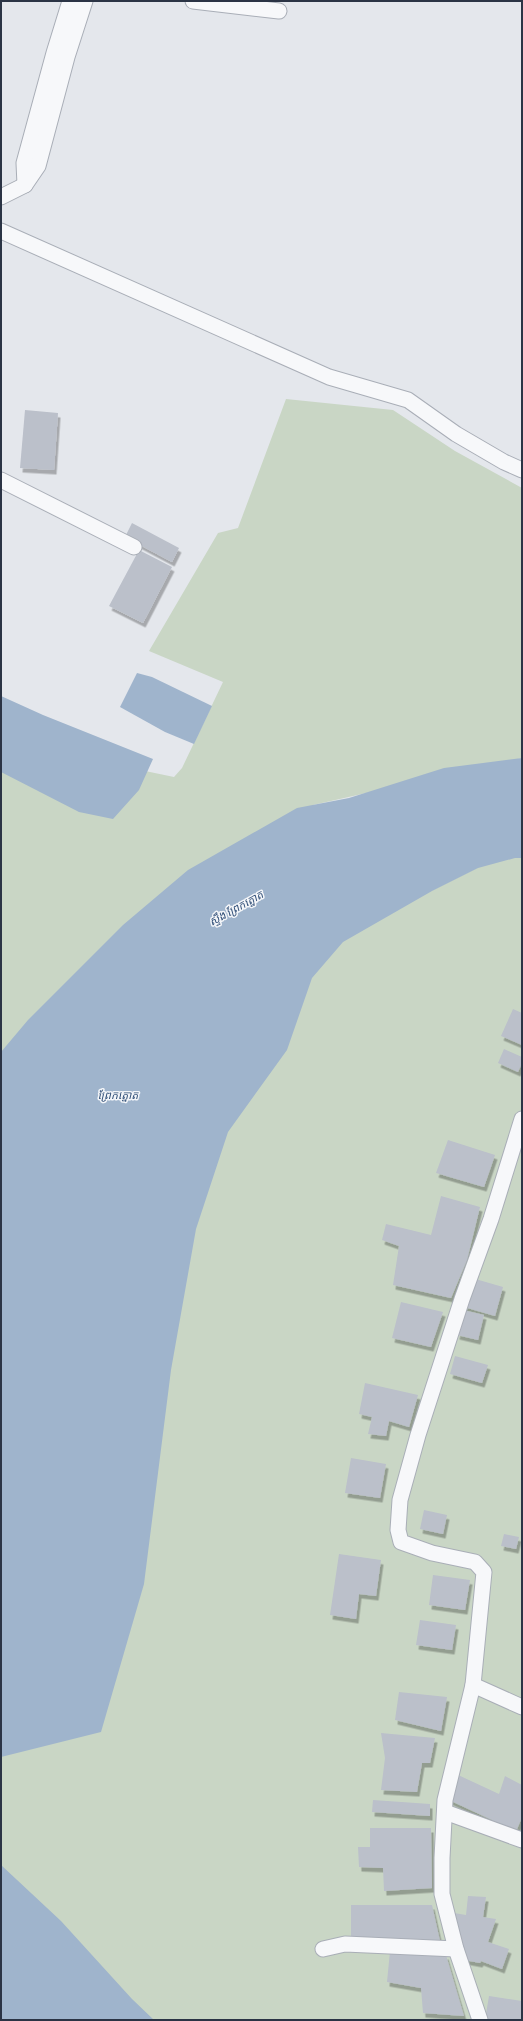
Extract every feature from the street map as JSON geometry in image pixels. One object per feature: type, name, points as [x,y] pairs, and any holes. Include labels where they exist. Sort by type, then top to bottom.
[{"type":"street","points":[[25,185],[24,163],[70,1]]},
{"type":"street","points":[[1,197],[25,185],[38,166],[67,57],[85,1]]},
{"type":"street","points":[[193,1],[259,5],[279,11]]},
{"type":"street","points":[[1,231],[329,377],[408,400],[456,434],[504,462],[522,470]]},
{"type":"street","points":[[1,480],[134,547]]},
{"type":"street","points":[[480,2020],[456,1949],[442,1894],[442,1858],[445,1800],[459,1735],[473,1685],[484,1572],[475,1562],[432,1553],[401,1542],[398,1530],[400,1500],[418,1435],[462,1299],[518,1150],[518,1129],[522,1119]]},
{"type":"street","points":[[473,1685],[522,1707]]},
{"type":"street","points":[[444,1812],[522,1840]]},
{"type":"street","points":[[323,1949],[346,1944],[456,1949]]},
{"type":"green space","points":[[286,399],[393,410],[455,451],[522,488],[522,758],[313,805],[522,849],[522,2020],[1,2020],[1,741],[174,777],[182,768],[223,682],[149,651],[218,533],[238,528]]},
{"type":"water","points":[[137,673],[152,677],[212,706],[194,744],[165,732],[120,707]]},
{"type":"water","points":[[1,696],[43,715],[153,759],[139,790],[113,819],[79,812],[1,772]]},
{"type":"water","name":"ព្រែកត្នោត","points":[[522,758],[522,858],[515,858],[478,868],[432,891],[343,942],[312,978],[287,1050],[228,1132],[196,1229],[171,1370],[144,1584],[101,1732],[1,1757],[1,1052],[28,1020],[123,925],[188,870],[297,808],[349,798],[444,768]]},
{"type":"water","points":[[1,1865],[61,1921],[132,1999],[154,2020],[1,2020]]},
{"type":"building","points":[[25,410],[58,413],[54,470],[20,468]]},
{"type":"building","points":[[132,523],[179,548],[172,562],[125,537]]},
{"type":"building","points":[[139,550],[172,567],[143,623],[109,606]]},
{"type":"building","points":[[513,1009],[522,1013],[522,1045],[501,1036]]},
{"type":"building","points":[[504,1049],[522,1057],[522,1063],[518,1072],[498,1063]]},
{"type":"building","points":[[448,1140],[495,1155],[484,1187],[436,1173]]},
{"type":"building","points":[[441,1196],[480,1207],[467,1260],[451,1298],[393,1285],[399,1246],[382,1240],[386,1224],[431,1235]]},
{"type":"building","points":[[472,1278],[503,1287],[495,1316],[464,1307]]},
{"type":"building","points":[[401,1302],[443,1312],[431,1347],[392,1338]]},
{"type":"building","points":[[463,1310],[484,1315],[478,1340],[457,1335]]},
{"type":"building","points":[[455,1356],[488,1365],[482,1383],[450,1374]]},
{"type":"building","points":[[365,1383],[418,1395],[409,1427],[389,1421],[386,1436],[368,1434],[372,1417],[359,1414]]},
{"type":"building","points":[[351,1458],[386,1464],[380,1498],[345,1493]]},
{"type":"building","points":[[424,1510],[447,1515],[443,1534],[420,1529]]},
{"type":"building","points":[[504,1534],[519,1537],[516,1549],[501,1546]]},
{"type":"building","points":[[339,1554],[381,1560],[376,1596],[359,1594],[356,1619],[330,1615]]},
{"type":"building","points":[[433,1575],[470,1580],[465,1610],[429,1605]]},
{"type":"building","points":[[420,1620],[456,1625],[452,1650],[416,1645]]},
{"type":"building","points":[[399,1692],[447,1697],[441,1731],[395,1720]]},
{"type":"building","points":[[381,1733],[435,1738],[430,1763],[422,1763],[417,1792],[381,1790],[385,1758]]},
{"type":"building","points":[[456,1774],[499,1794],[505,1776],[522,1785],[522,1817],[515,1834],[491,1823],[492,1820],[449,1800]]},
{"type":"building","points":[[373,1800],[430,1804],[430,1816],[372,1812]]},
{"type":"building","points":[[370,1828],[431,1828],[432,1888],[384,1891],[383,1868],[359,1867],[358,1847],[370,1847]]},
{"type":"building","points":[[468,1896],[486,1897],[483,1917],[496,1919],[488,1942],[509,1949],[502,1969],[481,1961],[480,1963],[464,1960],[454,1913],[466,1915]]},
{"type":"building","points":[[351,1905],[432,1905],[440,1941],[351,1939]]},
{"type":"building","points":[[390,1951],[446,1955],[464,2016],[423,2013],[421,1988],[387,1982]]},
{"type":"building","points":[[489,1996],[522,2001],[522,2020],[485,2020]]},
{"type":"water label","name":"ស្ទឹង ព្រែកត្នោត","points":[[236,908]]}]
